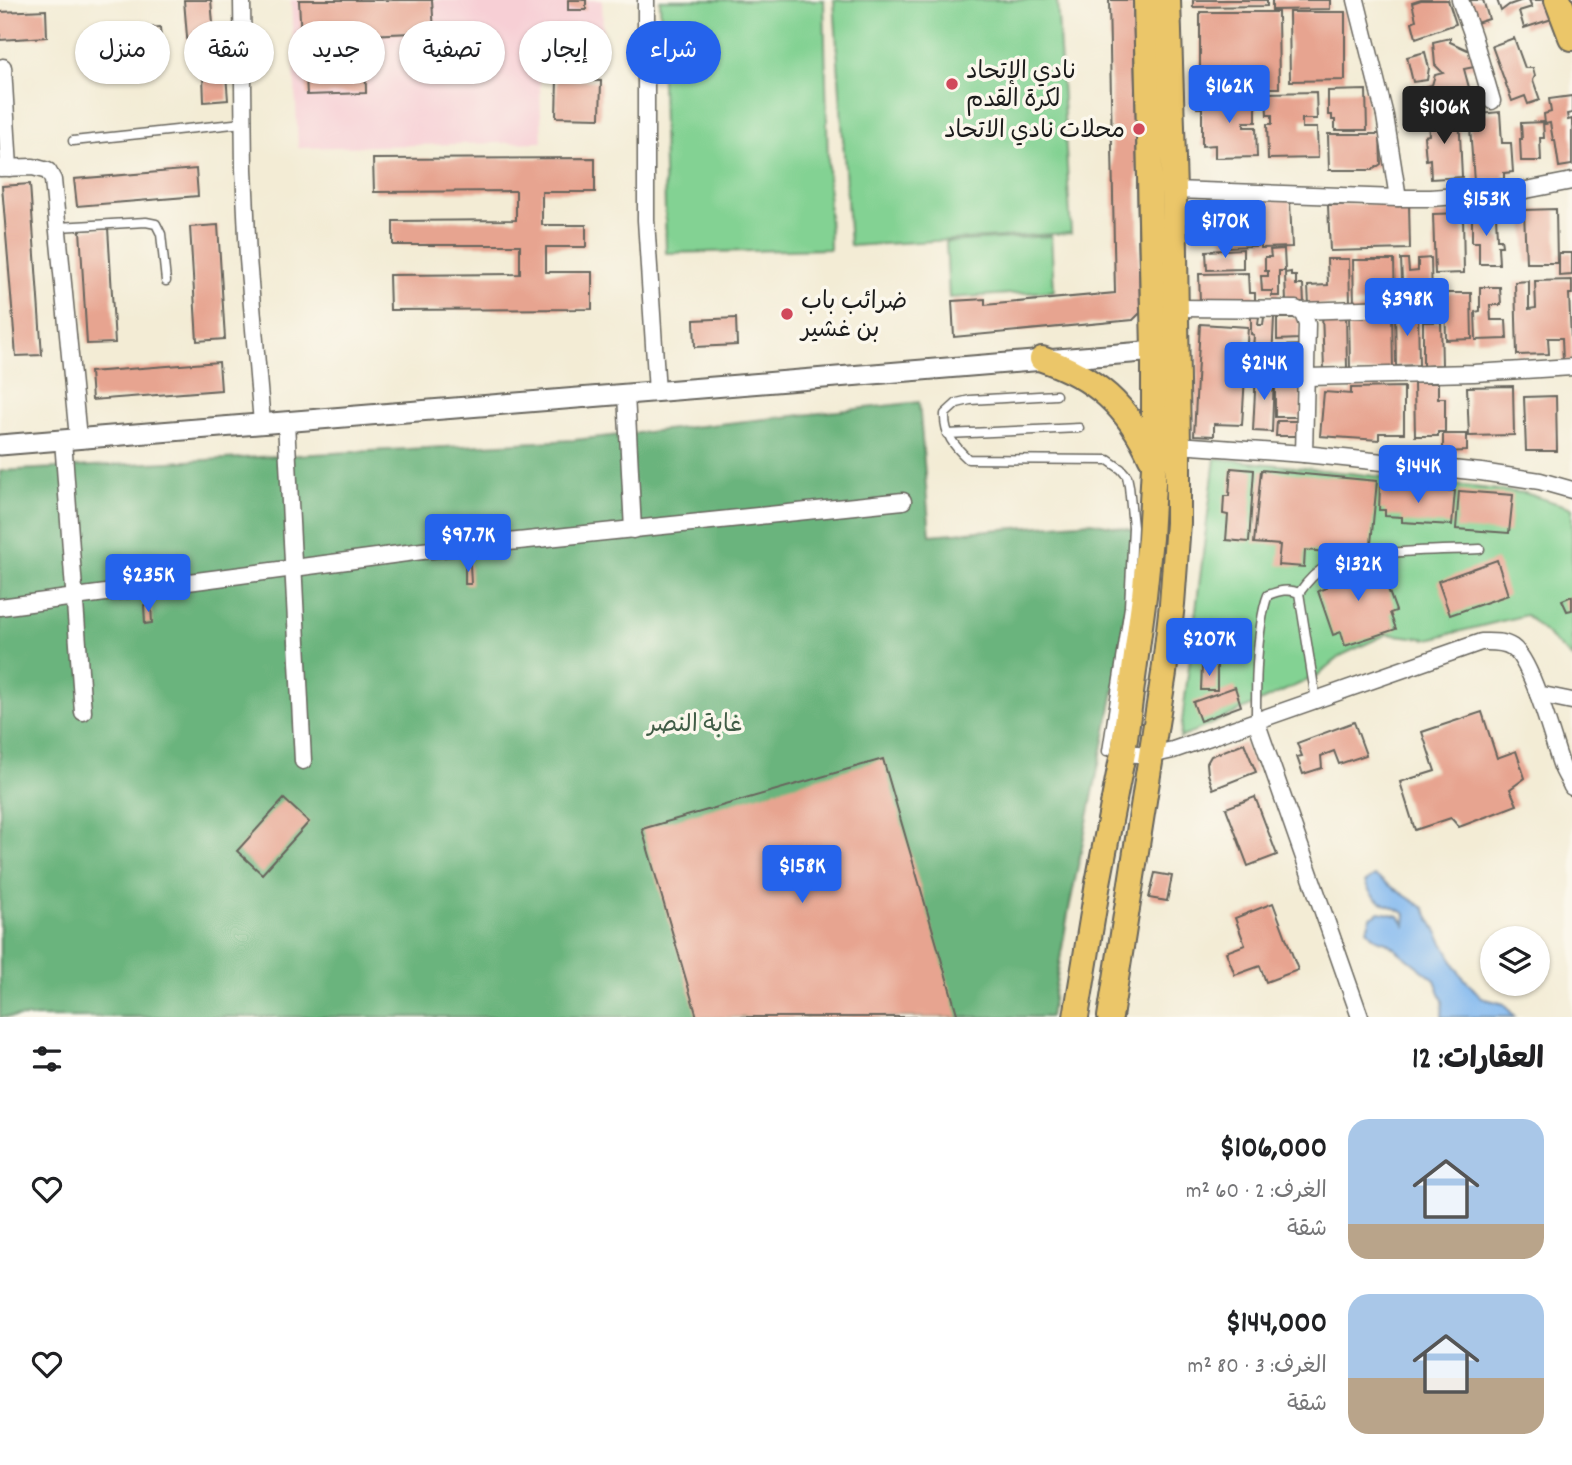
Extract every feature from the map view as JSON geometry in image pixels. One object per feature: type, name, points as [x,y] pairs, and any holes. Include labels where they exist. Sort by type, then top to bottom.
[{"type":"highway","points":[[1558,0],[1572,37]]},
{"type":"main road","points":[[1110,1017],[1164,673],[1178,523],[1178,445],[1165,350],[1146,0]]},
{"type":"main road","points":[[1076,1017],[1115,752],[1144,596],[1165,350],[1175,308],[1168,0]]},
{"type":"main road","points":[[1042,359],[1084,377],[1119,406],[1133,424],[1154,466]]},
{"type":"street","points":[[242,0],[248,259],[261,424]]},
{"type":"street","points":[[646,0],[646,220],[657,392]]},
{"type":"street","points":[[1356,0],[1385,117],[1398,198]]},
{"type":"street","points":[[1460,0],[1492,102]]},
{"type":"street","points":[[3,66],[5,168],[33,167],[48,171],[53,180],[71,439],[75,597],[83,712]]},
{"type":"street","points":[[1174,190],[1431,198],[1521,191],[1572,181]]},
{"type":"street","points":[[1175,308],[1300,311],[1392,308]]},
{"type":"street","points":[[1300,311],[1307,324],[1304,454]]},
{"type":"street","points":[[0,445],[1165,350]]},
{"type":"street","points":[[1307,377],[1474,373],[1572,367]]},
{"type":"street","points":[[626,394],[633,530]]},
{"type":"street","points":[[286,422],[303,761]]},
{"type":"street","points":[[1178,445],[1304,454],[1481,472],[1540,481],[1572,490]]},
{"type":"street","points":[[0,607],[422,551],[904,501]]},
{"type":"street","points":[[1115,752],[1152,755],[1173,750],[1481,642],[1498,642],[1513,648],[1522,658],[1572,787]]},
{"type":"street","points":[[1538,694],[1572,701]]},
{"type":"street","points":[[1256,721],[1360,1017]]},
{"type":"lane","points":[[73,141],[243,124]]},
{"type":"lane","points":[[58,227],[146,222],[156,225],[161,234],[166,281]]},
{"type":"lane","points":[[1056,395],[957,402],[945,414],[944,424],[947,434],[968,459],[1108,460],[1126,476],[1133,527],[1129,607],[1115,752]]},
{"type":"lane","points":[[947,434],[1079,428]]},
{"type":"lane","points":[[1317,700],[1298,593],[1307,581],[1326,567],[1352,559],[1383,554],[1480,549]]},
{"type":"lane","points":[[1256,721],[1257,660],[1265,603],[1268,595],[1280,591],[1291,590],[1298,593]]},
{"type":"shaded area","points":[[291,0],[602,0],[603,21],[519,21],[519,84],[540,84],[542,142],[298,148],[295,84],[385,84],[385,21],[292,21]]},
{"type":"green space","points":[[660,0],[824,0],[830,249],[666,253],[662,84],[721,84],[721,21],[660,21]]},
{"type":"green space","points":[[834,0],[1057,0],[1071,233],[850,246]]},
{"type":"green space","points":[[1051,236],[1054,291],[949,298],[946,242]]},
{"type":"green space","name":"غابة النصر","points":[[919,402],[930,535],[1091,522],[1133,530],[1121,658],[1068,914],[1050,1017],[0,1017],[0,471],[574,440]]},
{"type":"green space","points":[[1215,458],[1525,493],[1572,508],[1572,658],[1526,615],[1429,639],[1387,634],[1342,655],[1317,676],[1180,738]]},
{"type":"water","points":[[1375,876],[1424,908],[1460,974],[1482,998],[1504,1004],[1515,1017],[1442,1017],[1443,1001],[1435,980],[1386,942],[1375,938],[1367,929],[1371,917],[1380,912],[1399,916],[1405,925],[1406,914],[1374,897],[1365,882]]},
{"type":"building","points":[[184,0],[211,0],[213,21],[186,21]]},
{"type":"building","points":[[299,0],[432,0],[433,21],[399,21],[399,34],[385,34],[385,21],[300,21]]},
{"type":"building","points":[[568,0],[586,0],[586,10],[568,10]]},
{"type":"building","points":[[1109,0],[1133,0],[1140,313],[1133,320],[954,337],[952,301],[985,299],[985,305],[1115,293]]},
{"type":"building","points":[[1193,0],[1267,0],[1267,6],[1193,7]]},
{"type":"building","points":[[1272,0],[1330,0],[1330,9],[1272,10]]},
{"type":"building","points":[[1421,0],[1448,0],[1456,24],[1416,38],[1412,22],[1416,20],[1412,3]]},
{"type":"building","points":[[1466,0],[1483,0],[1489,19],[1473,24]]},
{"type":"building","points":[[1497,0],[1523,0],[1501,11]]},
{"type":"building","points":[[1529,0],[1549,0],[1555,18],[1524,28],[1519,11],[1532,7]]},
{"type":"building","points":[[46,10],[47,37],[0,40],[0,12]]},
{"type":"building","points":[[1200,12],[1278,12],[1279,88],[1200,88]]},
{"type":"building","points":[[1289,12],[1345,12],[1345,80],[1290,81]]},
{"type":"building","points":[[1450,38],[1450,42],[1483,57],[1484,65],[1464,69],[1471,95],[1447,101],[1448,105],[1413,113],[1408,91],[1432,85],[1435,75],[1443,73],[1435,65],[1433,42]]},
{"type":"building","points":[[1514,38],[1525,68],[1533,68],[1535,76],[1533,80],[1540,100],[1528,104],[1525,96],[1512,101],[1492,46]]},
{"type":"building","points":[[1425,52],[1429,68],[1427,80],[1413,82],[1407,57]]},
{"type":"building","points":[[203,84],[227,84],[228,100],[204,102]]},
{"type":"building","points":[[306,84],[366,84],[366,93],[307,95]]},
{"type":"building","points":[[557,84],[601,84],[600,118],[556,117]]},
{"type":"building","points":[[1366,90],[1367,130],[1335,130],[1335,120],[1332,120],[1332,115],[1328,115],[1328,91]]},
{"type":"building","points":[[1316,92],[1317,119],[1302,119],[1302,128],[1317,128],[1318,158],[1268,159],[1267,124],[1272,124],[1272,115],[1267,115],[1266,93]]},
{"type":"building","points":[[1256,94],[1256,122],[1244,122],[1244,127],[1256,127],[1257,157],[1215,158],[1215,145],[1202,146],[1202,108],[1197,108],[1197,95],[1219,95],[1219,104],[1228,104],[1227,95]]},
{"type":"building","points":[[1572,96],[1572,113],[1567,114],[1568,120],[1572,119],[1572,165],[1559,167],[1555,140],[1550,123],[1545,124],[1544,114],[1551,112],[1549,99]]},
{"type":"building","points":[[1500,112],[1502,143],[1511,143],[1513,172],[1504,173],[1504,179],[1474,181],[1469,115]]},
{"type":"building","points":[[1459,113],[1462,177],[1431,179],[1430,159],[1426,160],[1424,136],[1429,135],[1428,114]]},
{"type":"building","points":[[1543,122],[1544,138],[1540,138],[1541,161],[1521,161],[1521,123]]},
{"type":"building","points":[[1328,134],[1380,134],[1381,164],[1372,170],[1329,170]]},
{"type":"building","points":[[595,158],[595,192],[542,192],[542,225],[586,225],[586,247],[546,247],[546,272],[592,272],[592,309],[390,310],[389,275],[520,274],[520,245],[393,245],[393,221],[516,220],[516,191],[374,192],[373,159]]},
{"type":"building","points":[[196,169],[198,196],[77,206],[74,179]]},
{"type":"building","points":[[30,184],[42,355],[16,356],[2,186]]},
{"type":"building","points":[[1256,199],[1257,246],[1223,247],[1221,200]]},
{"type":"building","points":[[1260,201],[1290,201],[1292,247],[1261,248]]},
{"type":"building","points":[[1409,203],[1410,249],[1330,251],[1328,205]]},
{"type":"building","points":[[1556,209],[1557,263],[1526,263],[1524,210]]},
{"type":"building","points":[[1463,213],[1464,273],[1435,274],[1433,214]]},
{"type":"building","points":[[1496,214],[1497,239],[1501,239],[1502,246],[1498,246],[1499,264],[1479,264],[1479,242],[1472,242],[1472,215]]},
{"type":"building","points":[[218,225],[225,339],[197,341],[190,227]]},
{"type":"building","points":[[108,228],[115,343],[87,344],[80,230]]},
{"type":"building","points":[[1243,249],[1243,269],[1207,270],[1206,251]]},
{"type":"building","points":[[1284,249],[1285,271],[1279,271],[1279,296],[1272,296],[1272,291],[1262,291],[1261,276],[1268,276],[1268,271],[1265,271],[1265,257],[1271,257],[1270,250]]},
{"type":"building","points":[[1559,253],[1572,253],[1572,275],[1559,276]]},
{"type":"building","points":[[1431,258],[1432,302],[1403,303],[1401,259],[1408,259],[1409,272],[1418,271],[1418,259]]},
{"type":"building","points":[[1327,259],[1349,259],[1350,304],[1309,305],[1308,286],[1328,285]]},
{"type":"building","points":[[1353,260],[1394,260],[1395,303],[1354,304]]},
{"type":"building","points":[[1291,272],[1291,276],[1296,276],[1296,285],[1303,285],[1304,302],[1286,303],[1285,273]]},
{"type":"building","points":[[1248,273],[1249,293],[1255,293],[1255,301],[1200,302],[1199,274]]},
{"type":"building","points":[[1572,280],[1572,294],[1569,294],[1572,361],[1563,361],[1562,338],[1548,338],[1549,354],[1517,355],[1515,282],[1529,281],[1529,309],[1536,308],[1535,281]]},
{"type":"building","points":[[1480,287],[1500,287],[1501,305],[1490,305],[1491,320],[1506,320],[1507,339],[1476,340],[1475,312],[1480,311]]},
{"type":"building","points":[[1445,293],[1471,293],[1472,339],[1446,340]]},
{"type":"building","points":[[1392,309],[1393,371],[1350,372],[1349,310]]},
{"type":"building","points":[[1395,310],[1418,310],[1419,365],[1396,366]]},
{"type":"building","points":[[1322,311],[1346,311],[1347,369],[1324,370]]},
{"type":"building","points":[[1251,316],[1259,316],[1258,325],[1263,325],[1264,317],[1274,317],[1272,361],[1249,361],[1254,335],[1251,334]]},
{"type":"building","points":[[736,318],[737,345],[695,347],[694,320]]},
{"type":"building","points":[[1277,318],[1299,318],[1299,339],[1277,340]]},
{"type":"building","points":[[1423,322],[1441,322],[1442,365],[1423,366]]},
{"type":"building","points":[[1200,324],[1248,327],[1242,425],[1214,424],[1214,436],[1194,435]]},
{"type":"building","points":[[1304,345],[1304,373],[1276,373],[1276,346]]},
{"type":"building","points":[[219,362],[221,390],[92,400],[90,372]]},
{"type":"building","points":[[1256,372],[1274,373],[1272,432],[1253,431]]},
{"type":"building","points":[[1414,383],[1438,383],[1438,398],[1445,398],[1445,432],[1438,432],[1438,436],[1415,436]]},
{"type":"building","points":[[1275,385],[1301,385],[1301,417],[1275,417]]},
{"type":"building","points":[[1513,386],[1514,435],[1469,436],[1467,387]]},
{"type":"building","points":[[1404,387],[1404,433],[1379,433],[1379,440],[1320,436],[1324,392],[1351,394],[1351,388]]},
{"type":"building","points":[[1556,396],[1557,451],[1526,451],[1524,397]]},
{"type":"building","points":[[1277,421],[1299,421],[1299,436],[1276,436]]},
{"type":"building","points":[[1443,434],[1467,434],[1467,451],[1443,452]]},
{"type":"building","points":[[1231,468],[1254,470],[1249,542],[1226,540],[1228,515],[1223,514],[1224,496],[1229,496]]},
{"type":"building","points":[[1261,470],[1377,481],[1370,554],[1305,550],[1304,567],[1278,565],[1280,545],[1254,543]]},
{"type":"building","points":[[1380,486],[1455,491],[1452,525],[1402,522],[1402,517],[1385,516],[1385,510],[1379,510]]},
{"type":"building","points":[[1459,491],[1513,495],[1509,533],[1456,529]]},
{"type":"building","points":[[1497,560],[1508,595],[1450,615],[1438,581]]},
{"type":"building","points":[[1361,563],[1365,575],[1387,568],[1393,584],[1387,586],[1396,611],[1390,613],[1396,629],[1345,646],[1341,632],[1333,635],[1318,591],[1326,588],[1322,576]]},
{"type":"building","points":[[465,564],[470,564],[471,584],[465,584]]},
{"type":"building","points":[[1572,596],[1572,610],[1567,611],[1562,600]]},
{"type":"building","points":[[144,605],[151,605],[152,623],[145,624]]},
{"type":"building","points":[[1202,665],[1217,665],[1217,690],[1201,690]]},
{"type":"building","points":[[1235,687],[1241,706],[1200,721],[1193,702]]},
{"type":"building","points":[[1482,712],[1497,758],[1516,751],[1525,778],[1510,789],[1517,805],[1459,827],[1451,818],[1415,830],[1400,782],[1435,771],[1422,732]]},
{"type":"building","points":[[1354,722],[1366,755],[1339,764],[1334,751],[1321,756],[1322,768],[1303,774],[1297,757],[1302,756],[1297,743]]},
{"type":"building","points":[[1244,743],[1256,772],[1213,789],[1207,763],[1211,756]]},
{"type":"building","points":[[883,759],[958,1017],[697,1017],[642,829]]},
{"type":"building","points":[[1255,797],[1277,855],[1248,866],[1226,808]]},
{"type":"building","points":[[284,799],[309,822],[262,874],[237,851]]},
{"type":"building","points":[[1155,873],[1172,876],[1167,901],[1149,898]]},
{"type":"building","points":[[1273,903],[1298,970],[1266,982],[1260,966],[1235,975],[1226,952],[1245,945],[1235,918]]},
{"type":"place","name":"نادي الإتحاد لكرة القدم","points":[[952,84]]},
{"type":"place","name":"محلات نادي الاتحاد","points":[[1139,129]]},
{"type":"place","name":"ضرائب باب بن غشير","points":[[787,314]]}]
